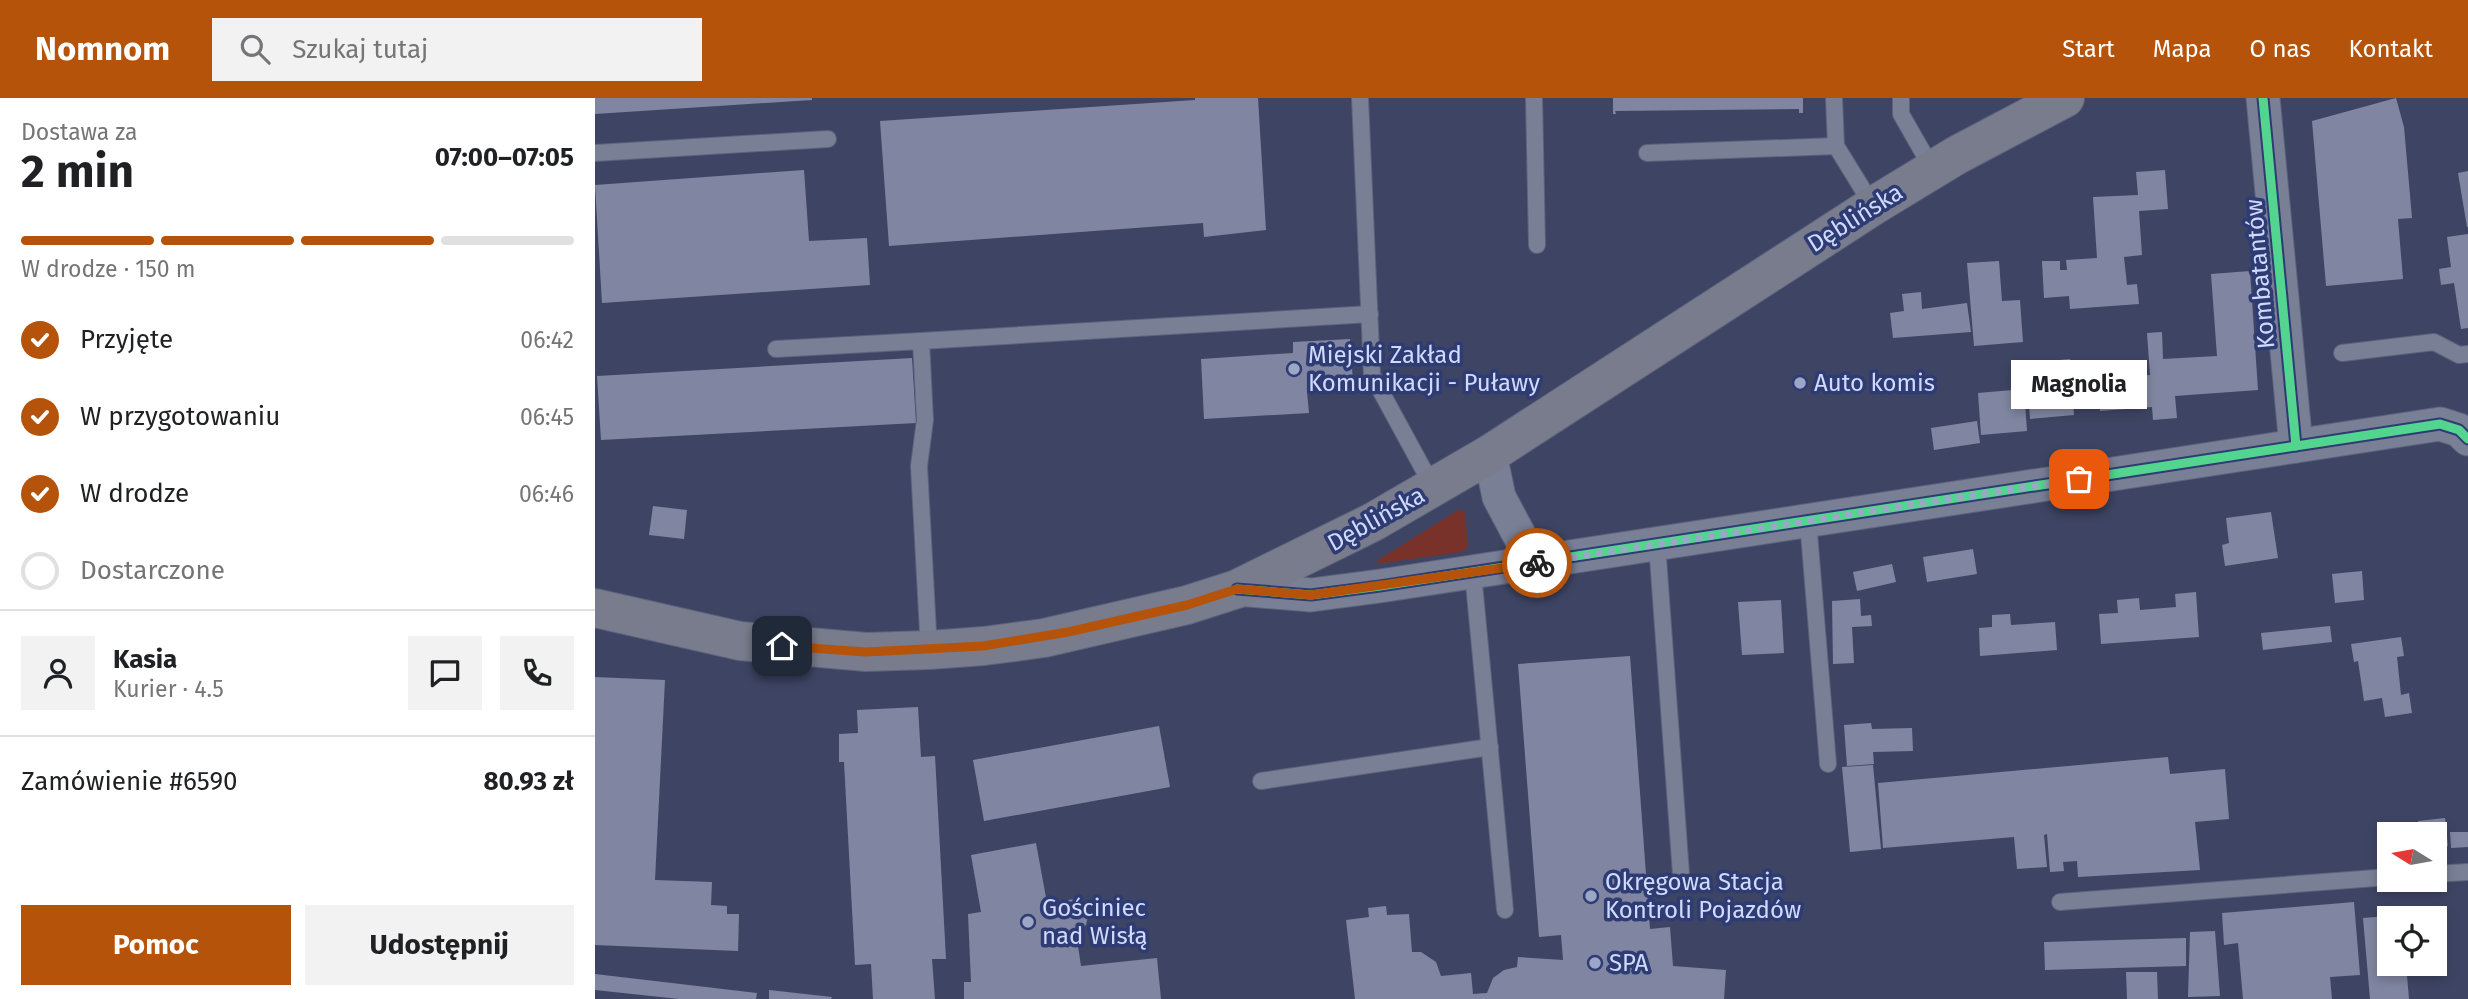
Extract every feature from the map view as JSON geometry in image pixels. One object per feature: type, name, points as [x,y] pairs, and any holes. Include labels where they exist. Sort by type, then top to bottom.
[{"type":"main road","name":"Dęblińska","points":[[595,608],[740,640],[866,652],[983,646],[1044,638],[1187,605],[1237,589],[1308,557],[1433,488],[1490,454],[1873,206],[2065,98]]},
{"type":"street","name":"Kombatantów","points":[[2263,98],[2296,446]]},
{"type":"street","points":[[1237,589],[1311,595],[1473,573],[2296,446],[2459,428]]},
{"type":"street","points":[[1490,454],[1499,497],[1534,563]]},
{"type":"lane","points":[[1360,98],[1372,375],[1433,488]]},
{"type":"lane","points":[[1534,98],[1538,246]]},
{"type":"lane","points":[[1834,98],[1836,146],[1873,206]]},
{"type":"lane","points":[[1901,98],[1901,114],[1933,170]]},
{"type":"lane","points":[[595,153],[828,139]]},
{"type":"lane","points":[[1647,153],[1836,146]]},
{"type":"lane","points":[[776,349],[1370,314]]},
{"type":"lane","points":[[921,341],[925,421],[919,466],[929,650]]},
{"type":"lane","points":[[2342,353],[2434,342],[2459,355],[2468,354]]},
{"type":"lane","points":[[1808,521],[1828,764]]},
{"type":"lane","points":[[1657,544],[1681,874]]},
{"type":"lane","points":[[1473,573],[1505,910]]},
{"type":"lane","points":[[1262,781],[1490,747]]},
{"type":"lane","points":[[2447,873],[2468,872]]},
{"type":"lane","points":[[2060,902],[2377,878]]},
{"type":"shaded area","points":[[1460,509],[1465,513],[1468,547],[1462,552],[1377,564],[1378,560]]},
{"type":"building","points":[[595,98],[812,98],[812,100],[595,114]]},
{"type":"building","points":[[1195,98],[1258,98],[1266,230],[1204,237],[1203,223],[889,246],[880,121]]},
{"type":"building","points":[[1613,98],[1803,98],[1803,113],[1799,113],[1799,109],[1615,111],[1616,114],[1613,114]]},
{"type":"building","points":[[2396,98],[2404,127],[2412,218],[2398,219],[2403,279],[2326,286],[2312,121]]},
{"type":"building","points":[[804,170],[809,241],[867,238],[870,285],[602,303],[595,185]]},
{"type":"building","points":[[2165,170],[2168,209],[2139,211],[2142,255],[2124,257],[2127,285],[2137,284],[2139,304],[2070,309],[2069,296],[2044,298],[2042,261],[2060,261],[2060,270],[2067,270],[2066,260],[2097,258],[2093,197],[2138,195],[2136,172]]},
{"type":"building","points":[[2468,171],[2468,227],[2467,227],[2458,173]]},
{"type":"building","points":[[2468,234],[2468,328],[2461,329],[2454,283],[2441,285],[2439,269],[2451,267],[2447,237]]},
{"type":"building","points":[[1999,261],[2002,301],[2020,300],[2023,342],[1974,346],[1967,263]]},
{"type":"building","points":[[2250,271],[2258,390],[2175,396],[2177,418],[2153,420],[2152,407],[2100,411],[2098,379],[2150,375],[2147,333],[2162,332],[2163,359],[2217,356],[2211,274]]},
{"type":"building","points":[[1921,292],[1922,309],[1967,303],[1971,332],[1893,338],[1890,313],[1904,311],[1902,294]]},
{"type":"building","name":"Miejski Zakład Komunikacji - Puławy","points":[[1350,339],[1353,382],[1307,392],[1309,413],[1204,419],[1201,359],[1293,353],[1293,342]]},
{"type":"building","points":[[912,358],[916,423],[601,440],[597,376]]},
{"type":"building","points":[[2070,359],[2074,415],[2030,419],[2026,363]]},
{"type":"building","points":[[2024,389],[2027,431],[1981,435],[1978,393]]},
{"type":"building","points":[[1977,421],[1980,443],[1934,450],[1931,428]]},
{"type":"building","points":[[653,506],[687,510],[684,539],[649,535]]},
{"type":"building","points":[[2271,512],[2278,558],[2225,566],[2222,545],[2229,543],[2226,518]]},
{"type":"building","points":[[1973,549],[1977,574],[1927,582],[1923,557]]},
{"type":"building","points":[[1892,564],[1896,582],[1857,591],[1853,572]]},
{"type":"building","points":[[2362,571],[2364,600],[2335,603],[2332,574]]},
{"type":"building","points":[[2196,592],[2199,637],[2101,644],[2099,614],[2118,613],[2117,600],[2139,598],[2140,610],[2176,607],[2175,594]]},
{"type":"building","points":[[1860,599],[1861,616],[1871,615],[1872,626],[1852,627],[1854,663],[1833,664],[1832,601]]},
{"type":"building","points":[[1781,600],[1784,653],[1742,655],[1738,602]]},
{"type":"building","points":[[2010,614],[2011,625],[2055,622],[2057,650],[1980,656],[1979,628],[1992,627],[1992,615]]},
{"type":"building","points":[[2330,626],[2332,642],[2263,650],[2261,633]]},
{"type":"building","points":[[2401,637],[2404,656],[2397,657],[2401,695],[2409,693],[2412,713],[2385,717],[2382,698],[2364,701],[2358,661],[2354,662],[2351,644]]},
{"type":"building","points":[[1630,656],[1650,929],[1670,927],[1673,966],[1726,970],[1724,999],[1355,999],[1346,920],[1369,917],[1368,908],[1386,906],[1387,915],[1409,914],[1412,952],[1421,952],[1436,962],[1441,976],[1471,973],[1473,994],[1487,993],[1493,978],[1504,970],[1517,967],[1518,957],[1563,960],[1561,935],[1539,937],[1518,664]]},
{"type":"building","points":[[595,677],[665,680],[655,880],[712,882],[711,905],[727,906],[727,914],[739,914],[738,951],[595,945]]},
{"type":"building","points":[[918,707],[921,757],[935,756],[946,959],[932,959],[935,999],[873,999],[871,964],[855,965],[844,762],[839,762],[839,734],[858,733],[857,710]]},
{"type":"building","points":[[1871,723],[1872,729],[1912,728],[1913,751],[1873,752],[1874,764],[1847,766],[1844,725]]},
{"type":"building","points":[[1159,726],[1170,787],[984,821],[973,760]]},
{"type":"building","points":[[2168,757],[2170,774],[2225,769],[2229,819],[2195,822],[2200,870],[2078,877],[2077,861],[2063,862],[2064,871],[2050,872],[2047,834],[2044,835],[2047,867],[2017,869],[2014,837],[1883,848],[1878,783]]},
{"type":"building","points":[[1873,765],[1881,849],[1850,852],[1842,767]]},
{"type":"building","points":[[2445,818],[2445,822],[2418,822]]},
{"type":"building","points":[[2450,832],[2468,832],[2468,847],[2451,848]]},
{"type":"building","name":"Gościniec nad Wisłą","points":[[1036,843],[1047,903],[1075,899],[1081,901],[1089,911],[1086,925],[1076,933],[1081,966],[1157,958],[1161,999],[964,999],[964,982],[971,982],[968,914],[981,912],[971,855]]},
{"type":"building","points":[[2354,902],[2360,975],[2330,977],[2332,999],[2243,999],[2238,943],[2224,945],[2222,913]]},
{"type":"building","points":[[2377,917],[2377,976],[2407,976],[2409,999],[2370,999],[2363,918]]},
{"type":"building","points":[[2215,931],[2220,996],[2188,997],[2190,932]]},
{"type":"building","points":[[2186,938],[2186,966],[2045,970],[2044,942]]},
{"type":"building","points":[[2126,972],[2157,972],[2158,999],[2127,999]]},
{"type":"building","points":[[595,974],[757,993],[756,999],[679,999],[595,990]]},
{"type":"building","points":[[769,990],[832,997],[769,999]]},
{"type":"cycle path","points":[[2263,98],[2296,446]]},
{"type":"cycle path","points":[[1237,589],[1311,595],[1380,586],[2440,424],[2459,430],[2468,439]]},
{"type":"way so far","points":[[1537,563],[2079,479]]},
{"type":"place","name":"Miejski Zakład Komunikacji - Puławy","points":[[1294,369]]},
{"type":"place","name":"Auto komis","points":[[1800,383]]},
{"type":"place","name":"Magnolia","points":[[2079,479]]},
{"type":"place","name":"Okręgowa Stacja Kontroli Pojazdów","points":[[1591,896]]},
{"type":"place","name":"Gościniec nad Wisłą","points":[[1028,922]]},
{"type":"place","name":"SPA","points":[[1595,963]]},
{"type":"route","points":[[782,646],[866,652],[983,646],[1044,638],[1187,605],[1237,589],[1311,595],[1537,563]]}]
